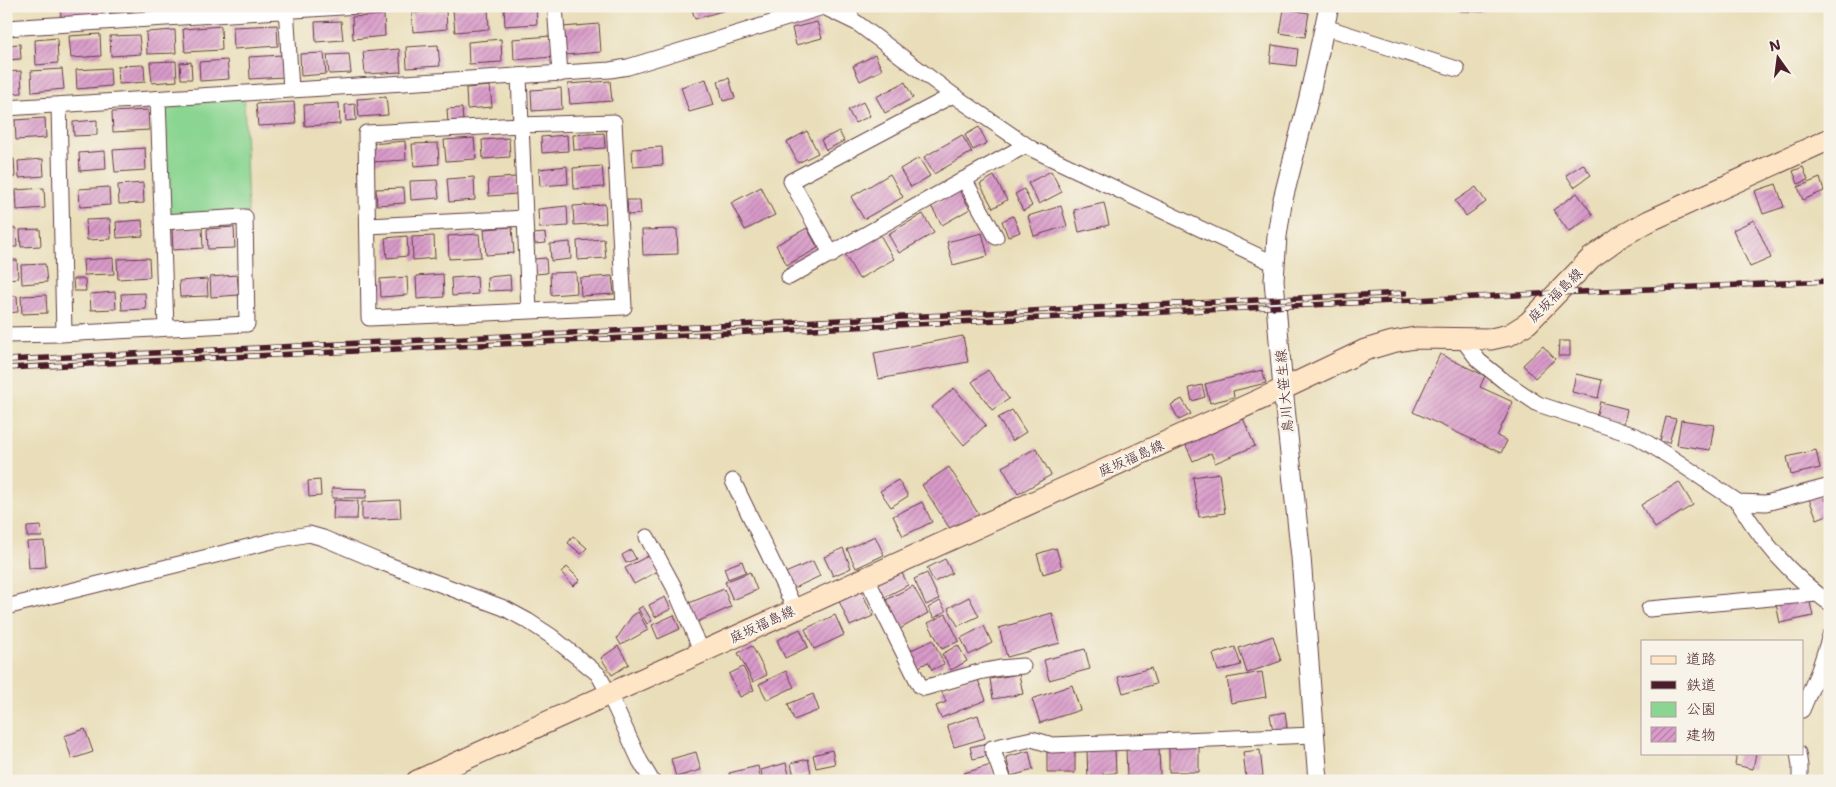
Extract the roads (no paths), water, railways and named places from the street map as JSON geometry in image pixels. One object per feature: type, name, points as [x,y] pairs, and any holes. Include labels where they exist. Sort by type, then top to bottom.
[{"type":"main road","name":"庭坂福島線","points":[[417,781],[1283,389],[1365,350],[1415,338],[1491,340],[1509,335],[1528,323],[1590,258],[1620,237],[1649,221],[1830,140]]},
{"type":"street","points":[[6,28],[286,8],[358,6]]},
{"type":"street","points":[[555,6],[560,74]]},
{"type":"street","name":"鳥川大笹生線","points":[[1318,781],[1301,557],[1283,389],[1274,280],[1277,236],[1282,203],[1329,6]]},
{"type":"street","points":[[6,108],[610,70],[628,67],[822,7],[857,23],[953,95],[1026,145],[1275,264]]},
{"type":"street","points":[[286,8],[291,90]]},
{"type":"street","points":[[1325,27],[1457,69]]},
{"type":"street","points":[[519,77],[529,311]]},
{"type":"street","points":[[832,254],[791,181],[953,95]]},
{"type":"street","points":[[158,99],[166,328]]},
{"type":"street","points":[[59,105],[64,334]]},
{"type":"street","points":[[614,122],[624,307],[369,318],[368,226],[366,133],[614,122]]},
{"type":"street","points":[[789,277],[1026,145]]},
{"type":"street","points":[[964,179],[996,237]]},
{"type":"street","points":[[6,335],[64,334],[247,324],[245,217],[162,222]]},
{"type":"street","points":[[368,226],[525,218]]},
{"type":"street","points":[[1463,340],[1479,361],[1538,404],[1636,436],[1738,502],[1748,519],[1802,582],[1830,603]]},
{"type":"street","points":[[733,481],[795,609]]},
{"type":"street","points":[[1738,502],[1766,503],[1830,486]]},
{"type":"street","points":[[6,607],[276,540],[309,534],[504,608],[552,636],[598,674],[640,761],[652,781]]},
{"type":"street","points":[[646,537],[674,587],[702,652]]},
{"type":"street","points":[[866,577],[920,686],[924,688],[1000,668],[1023,666]]},
{"type":"street","points":[[1649,609],[1817,594]]},
{"type":"street","points":[[1804,705],[1819,670],[1830,636]]},
{"type":"street","points":[[1004,781],[992,748],[1032,739],[1052,745],[1314,735]]},
{"type":"street","points":[[1798,754],[1800,781]]},
{"type":"lane","points":[[852,6],[857,23]]},
{"type":"railway","points":[[6,368],[1830,281]]},
{"type":"railway","points":[[6,360],[1405,293]]}]
